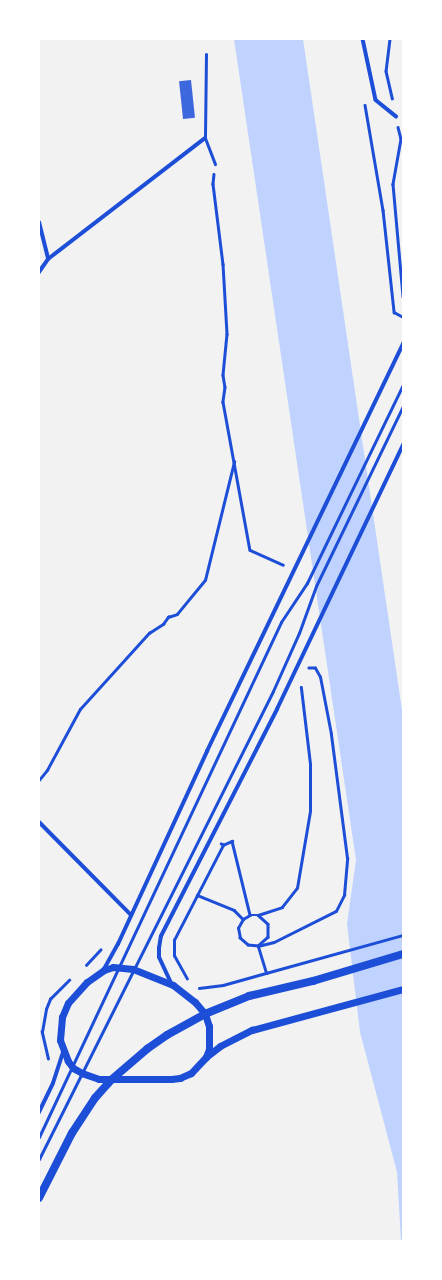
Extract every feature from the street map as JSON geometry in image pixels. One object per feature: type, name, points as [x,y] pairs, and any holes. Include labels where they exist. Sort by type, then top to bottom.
[{"type":"main road","points":[[39,1198],[82,1115],[111,1080],[147,1049],[205,1014],[249,996],[313,981],[403,954]]},
{"type":"street","points":[[363,39],[376,100],[396,116]]},
{"type":"street","points":[[39,272],[48,259],[205,138]]},
{"type":"street","points":[[39,222],[48,259]]},
{"type":"street","points":[[104,970],[403,343]]},
{"type":"street","points":[[173,985],[160,957],[159,948],[161,936],[277,709],[403,445]]},
{"type":"street","points":[[39,822],[131,915]]},
{"type":"street","points":[[206,1057],[210,1038],[209,1026],[205,1014],[195,1002],[173,985],[133,969],[120,966],[104,970],[87,982],[68,1003],[59,1029],[60,1040],[64,1052],[73,1068],[82,1073],[95,1078],[111,1080],[180,1078],[191,1073],[206,1057],[220,1046],[252,1030],[355,1004],[403,989]]},
{"type":"street","points":[[39,1112],[53,1083],[64,1052]]},
{"type":"lane","points":[[206,54],[205,138],[214,164]]},
{"type":"lane","points":[[39,1137],[73,1068],[266,653],[281,622],[307,583],[403,384]]},
{"type":"lane","points":[[39,1160],[273,691],[299,633],[316,586],[403,406]]},
{"type":"path","points":[[390,39],[386,71],[401,139],[392,184],[403,296]]},
{"type":"path","points":[[365,101],[383,210],[394,312],[403,317]]},
{"type":"path","points":[[214,164],[213,184],[223,264],[227,334],[223,375],[226,387],[223,402],[235,460],[250,550],[284,565]]},
{"type":"path","points":[[39,780],[47,770],[80,710],[149,633],[163,624],[168,617],[177,614],[205,580],[235,460]]},
{"type":"path","points":[[300,687],[310,764],[310,811],[297,888],[282,907],[258,915],[250,915],[243,919],[238,928],[240,938],[248,945],[258,946],[274,942],[336,911],[344,895],[347,858],[331,734],[320,677],[314,668],[310,667],[307,674]]},
{"type":"path","points":[[223,845],[232,841],[250,915]]},
{"type":"path","points":[[197,895],[234,910],[243,919]]},
{"type":"path","points":[[258,915],[268,924],[268,937],[258,946]]},
{"type":"path","points":[[193,984],[199,988],[210,987],[266,974],[403,935]]},
{"type":"path","points":[[258,946],[266,974]]},
{"type":"path","points":[[174,956],[188,980]]},
{"type":"water","points":[[234,39],[303,39],[403,717],[403,1241],[401,1241],[397,1172],[360,1032],[347,924],[356,860]]},
{"type":"building","points":[[191,80],[195,118],[183,119],[179,81]]}]
